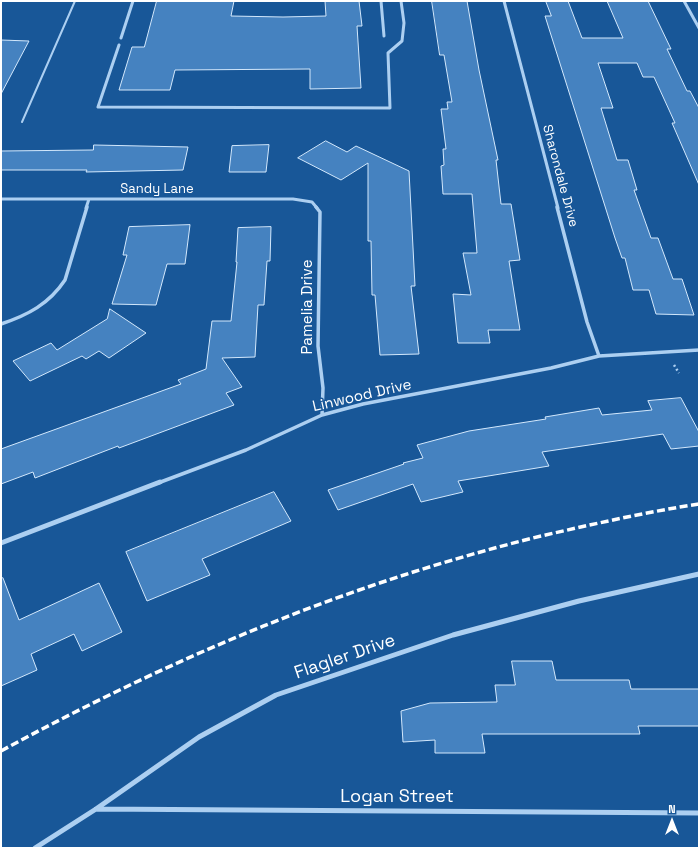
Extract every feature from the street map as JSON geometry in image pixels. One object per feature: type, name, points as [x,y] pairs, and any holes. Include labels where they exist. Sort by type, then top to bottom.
[{"type":"street","points":[[121,38],[134,1]]},
{"type":"street","points":[[381,1],[384,36]]},
{"type":"street","points":[[119,45],[98,107],[390,108],[388,53],[402,41],[404,23],[402,1]]},
{"type":"street","name":"Sharondale Drive","points":[[504,1],[587,322],[599,356]]},
{"type":"street","points":[[684,1],[699,28]]},
{"type":"street","name":"Sandy Lane","points":[[1,199],[293,199],[312,202]]},
{"type":"street","points":[[1,324],[24,318],[48,302],[58,293],[64,280],[89,199]]},
{"type":"street","name":"Pamelia Drive","points":[[312,202],[320,212],[318,346],[324,388],[322,414]]},
{"type":"street","name":"Linwood Drive","points":[[1,543],[246,450],[322,414],[363,404],[551,368],[599,356],[699,350]]},
{"type":"street","name":"Flagler Drive","points":[[35,848],[96,809],[199,737],[276,695],[453,635],[579,601],[699,574]]},
{"type":"street","name":"Logan Street","points":[[96,809],[699,813]]},
{"type":"lane","points":[[22,122],[75,1]]},
{"type":"building","points":[[157,1],[234,1],[231,16],[283,17],[326,16],[325,1],[359,1],[362,26],[357,26],[361,88],[310,89],[310,69],[175,70],[170,90],[119,90],[132,47],[144,47]]},
{"type":"building","points":[[432,1],[467,1],[479,70],[498,160],[496,160],[501,204],[511,204],[520,260],[509,261],[520,330],[488,330],[490,343],[458,343],[453,294],[471,295],[463,253],[477,253],[472,194],[443,194],[441,166],[444,165],[443,149],[446,149],[441,109],[448,109],[447,102],[452,102],[444,55],[440,55]]},
{"type":"building","points":[[546,1],[568,1],[582,38],[623,38],[607,1],[648,1],[671,49],[667,49],[687,91],[690,91],[699,108],[699,185],[672,123],[675,123],[654,77],[643,77],[637,63],[598,63],[613,108],[601,108],[617,160],[628,160],[637,190],[634,190],[651,238],[658,238],[673,279],[682,279],[694,315],[656,314],[649,290],[633,290],[625,258],[622,258],[615,238],[545,16],[551,16]]},
{"type":"building","points":[[1,40],[29,41],[1,94]]},
{"type":"building","points":[[326,141],[347,152],[356,146],[409,171],[415,286],[411,286],[419,354],[380,355],[375,295],[372,295],[371,241],[368,241],[368,163],[341,180],[298,158]]},
{"type":"building","points":[[94,145],[188,147],[183,170],[86,172],[87,170],[1,170],[1,151],[93,150]]},
{"type":"building","points":[[269,145],[266,172],[229,172],[232,146]]},
{"type":"building","points":[[190,225],[185,264],[167,264],[156,305],[112,304],[127,255],[123,255],[129,227]]},
{"type":"building","points":[[271,227],[270,261],[267,261],[264,305],[258,305],[255,357],[222,358],[242,387],[226,393],[234,405],[119,448],[118,446],[35,478],[33,472],[1,484],[1,449],[181,384],[178,380],[206,369],[212,321],[231,321],[237,262],[238,228]]},
{"type":"building","points":[[110,309],[146,333],[109,358],[99,351],[86,359],[82,356],[30,381],[13,361],[51,343],[57,350],[107,319]]},
{"type":"building","points":[[681,398],[699,432],[699,446],[671,449],[663,434],[542,452],[549,466],[458,481],[463,492],[421,502],[413,484],[338,510],[328,490],[404,464],[403,463],[423,458],[417,445],[469,431],[546,419],[545,417],[599,408],[602,415],[652,410],[648,401]]},
{"type":"building","points":[[274,492],[291,521],[202,559],[210,575],[147,601],[126,552]]},
{"type":"building","points":[[3,578],[19,620],[99,583],[122,632],[82,651],[74,634],[31,654],[37,670],[1,686],[1,579]]},
{"type":"building","points":[[512,661],[552,661],[556,680],[629,680],[631,689],[699,689],[699,726],[638,726],[640,734],[482,734],[485,753],[435,753],[435,740],[403,742],[401,711],[430,703],[497,702],[495,685],[515,685]]},
{"type":"railway","points":[[1,751],[66,716],[132,684],[264,626],[331,600],[399,576],[469,555],[541,536],[640,514],[699,504]]}]
